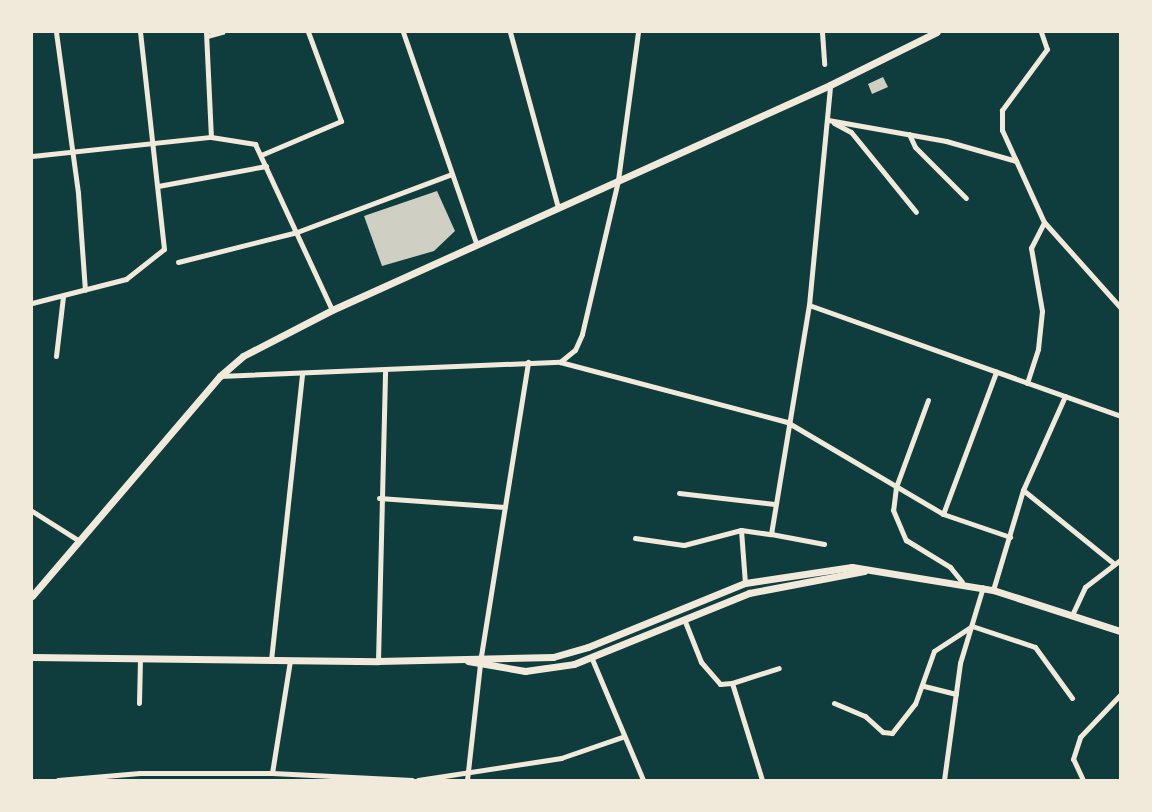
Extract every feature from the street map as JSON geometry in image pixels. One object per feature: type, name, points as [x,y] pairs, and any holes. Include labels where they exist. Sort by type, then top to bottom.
[{"type":"main road","points":[[32,596],[220,376],[243,356],[332,310],[830,85],[937,32]]},
{"type":"main road","points":[[32,657],[290,661],[468,661],[481,656],[520,659],[573,652],[745,583],[801,572],[852,567],[864,571],[962,582],[1121,631]]},
{"type":"main road","points":[[468,661],[480,666],[525,671],[592,659],[684,619],[768,588],[864,571]]},
{"type":"street","points":[[56,32],[72,153],[85,290]]},
{"type":"street","points":[[32,303],[126,279],[164,249],[155,145],[140,32]]},
{"type":"street","points":[[211,137],[207,34],[222,32]]},
{"type":"street","points":[[261,155],[341,121],[307,32]]},
{"type":"street","points":[[403,32],[476,243]]},
{"type":"street","points":[[510,32],[558,207]]},
{"type":"street","points":[[560,362],[575,350],[582,334],[618,180],[638,32]]},
{"type":"street","points":[[822,32],[824,64]]},
{"type":"street","points":[[1041,32],[1047,45],[1043,58],[1002,110],[1002,130],[1044,222],[1121,307]]},
{"type":"street","points":[[771,534],[787,422],[809,305],[830,85]]},
{"type":"street","points":[[828,120],[909,134],[1017,162]]},
{"type":"street","points":[[828,120],[851,132],[916,212]]},
{"type":"street","points":[[909,134],[915,147],[966,198]]},
{"type":"street","points":[[32,156],[211,137],[255,144],[332,310]]},
{"type":"street","points":[[158,186],[266,166]]},
{"type":"street","points":[[178,262],[297,232],[452,174]]},
{"type":"street","points":[[1027,383],[1038,349],[1041,311],[1031,248],[1044,222]]},
{"type":"street","points":[[56,356],[63,296]]},
{"type":"street","points":[[809,305],[1121,416]]},
{"type":"street","points":[[467,777],[481,656],[528,362]]},
{"type":"street","points":[[220,376],[560,362],[787,422],[943,514],[1010,537]]},
{"type":"street","points":[[378,661],[379,498],[385,369]]},
{"type":"street","points":[[943,514],[996,372]]},
{"type":"street","points":[[271,660],[302,374]]},
{"type":"street","points":[[993,590],[1023,490],[1065,396]]},
{"type":"street","points":[[928,400],[896,487],[892,510],[906,540],[950,567],[962,582]]},
{"type":"street","points":[[1023,490],[1113,563]]},
{"type":"street","points":[[679,493],[774,504]]},
{"type":"street","points":[[379,498],[505,507]]},
{"type":"street","points":[[32,511],[78,540]]},
{"type":"street","points":[[741,530],[745,583]]},
{"type":"street","points":[[635,538],[684,545],[741,530],[824,544]]},
{"type":"street","points":[[1072,615],[1085,587],[1113,563],[1121,560]]},
{"type":"street","points":[[944,780],[960,663],[983,587]]},
{"type":"street","points":[[684,619],[701,662],[720,684],[732,683],[779,668]]},
{"type":"street","points":[[834,703],[865,716],[888,734],[915,704],[924,686],[934,651],[972,626]]},
{"type":"street","points":[[972,626],[1035,647],[1072,698]]},
{"type":"street","points":[[139,659],[139,703]]},
{"type":"street","points":[[592,659],[622,737],[643,780]]},
{"type":"street","points":[[272,773],[290,661]]},
{"type":"street","points":[[732,683],[762,780]]},
{"type":"street","points":[[924,686],[957,694]]},
{"type":"street","points":[[1083,780],[1073,759],[1080,737],[1121,695]]},
{"type":"street","points":[[418,780],[467,777],[561,758],[622,737]]},
{"type":"street","points":[[140,773],[140,780]]},
{"type":"street","points":[[58,780],[140,773],[272,773],[281,777],[412,780]]},
{"type":"building","points":[[883,77],[888,87],[872,94],[868,84]]},
{"type":"building","points":[[437,191],[455,231],[434,251],[382,266],[364,216]]}]
